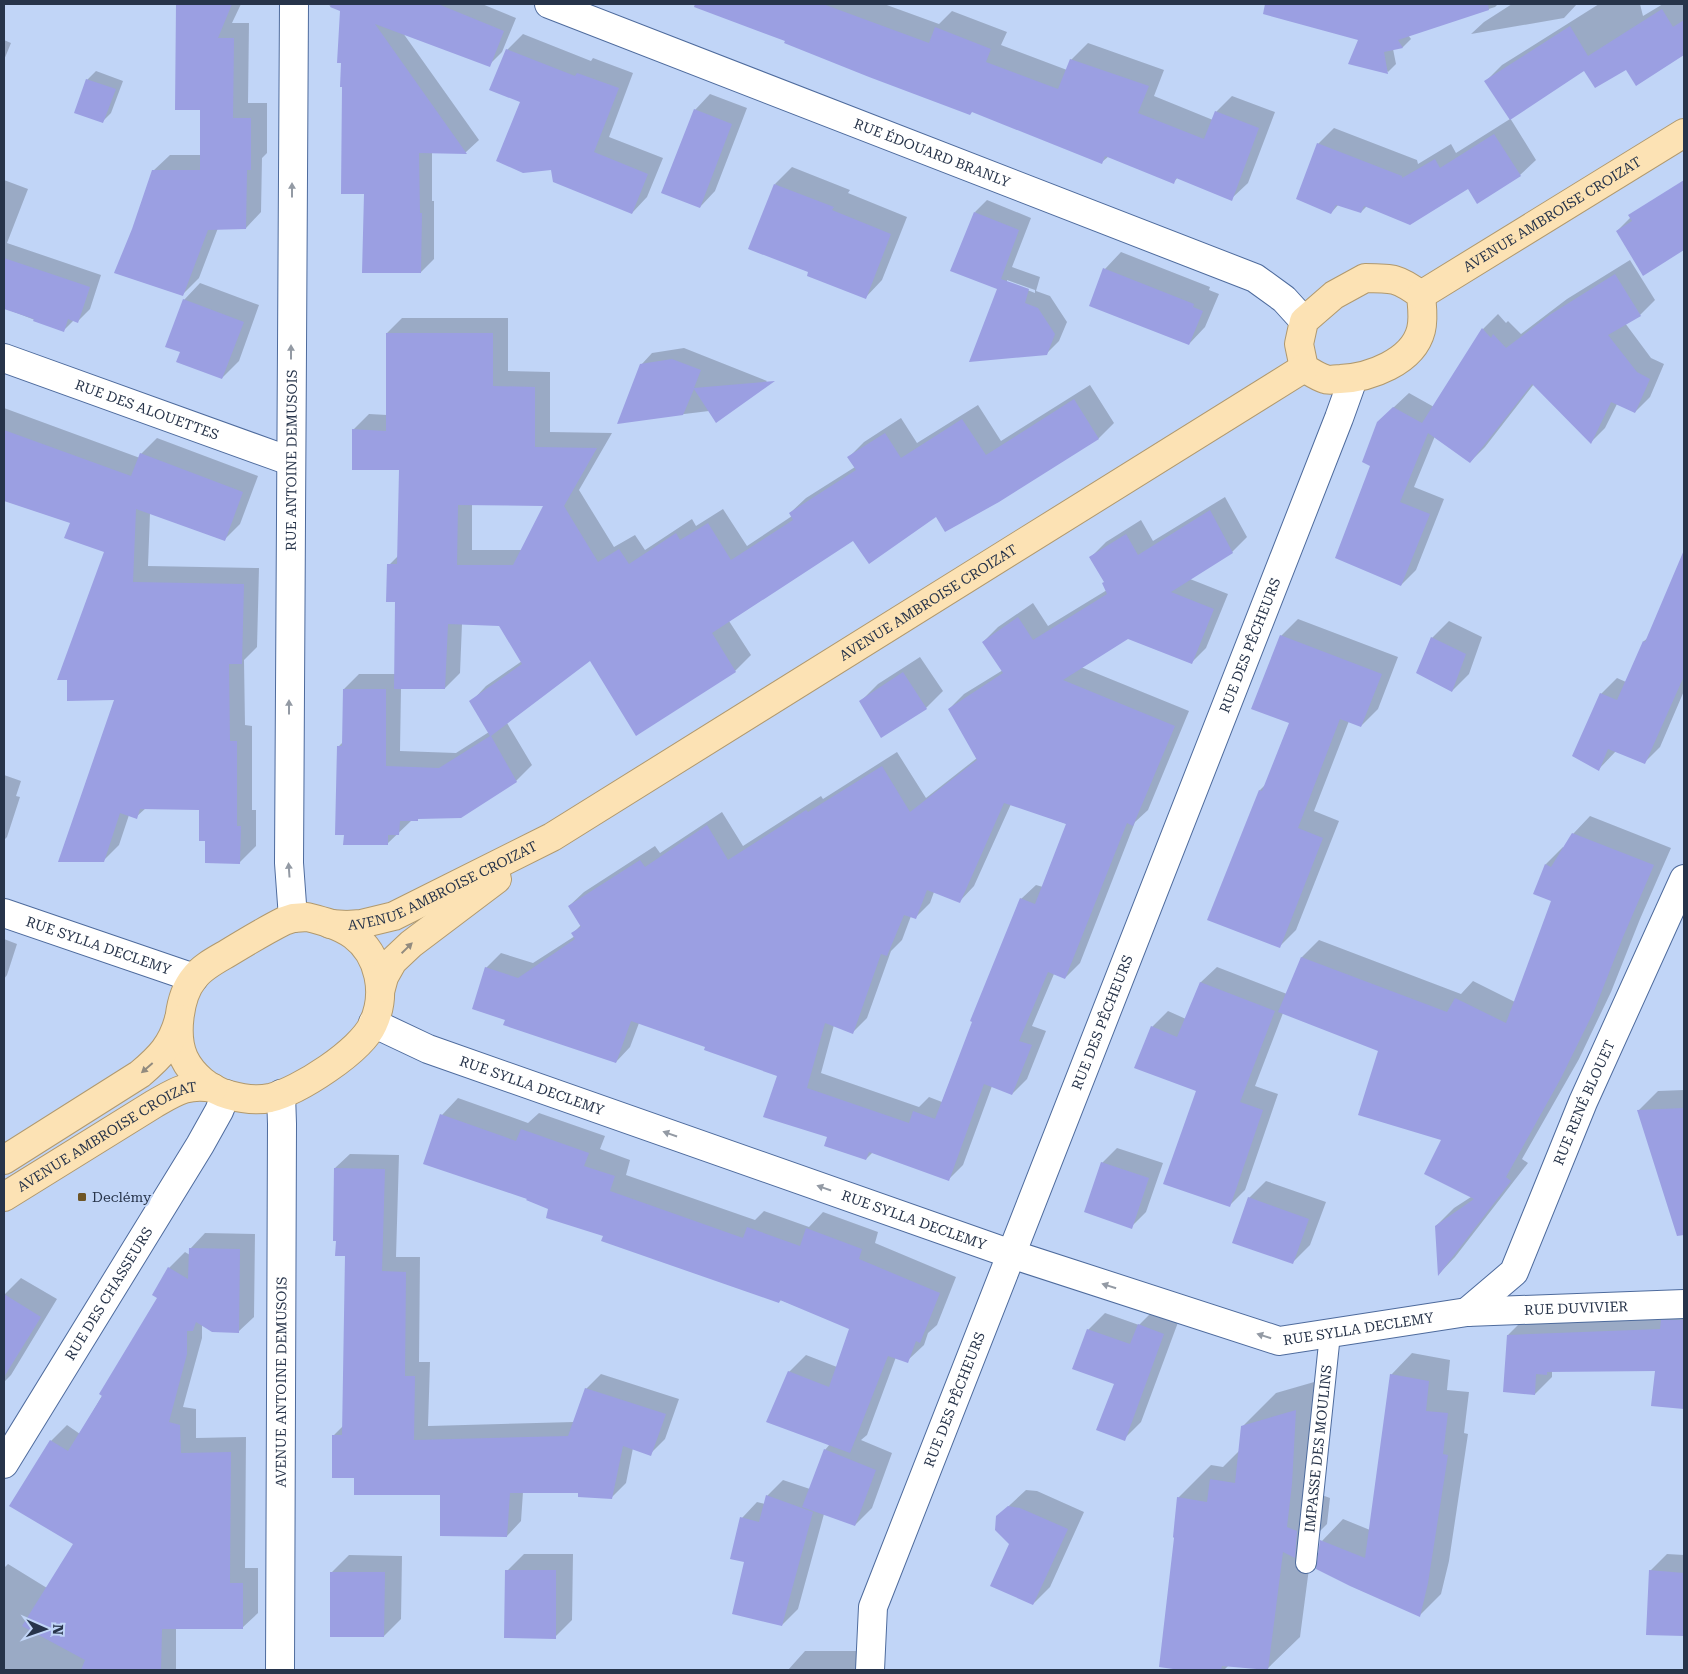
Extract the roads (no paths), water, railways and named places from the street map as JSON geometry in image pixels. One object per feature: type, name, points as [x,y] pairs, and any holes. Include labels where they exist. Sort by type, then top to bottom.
[{"type":"main road","name":"AVENUE AMBROISE CROIZAT","points":[[1421,295],[1684,133]]},
{"type":"main road","points":[[1365,278],[1383,278],[1402,282],[1421,295],[1423,314],[1421,331],[1412,347],[1400,360],[1382,369],[1353,379],[1326,380],[1304,368],[1299,344],[1304,321],[1334,295],[1365,278]]},
{"type":"main road","name":"AVENUE AMBROISE CROIZAT","points":[[4,1197],[154,1104],[190,1086],[200,1086],[248,1100],[269,1098],[299,1086],[346,1054],[360,1042],[373,1023],[384,977],[394,961],[411,944],[552,837],[1304,368]]},
{"type":"main road","name":"AVENUE AMBROISE CROIZAT","points":[[330,924],[361,924],[394,916],[552,837]]},
{"type":"main road","points":[[4,1160],[140,1074],[159,1058],[175,1033],[186,990],[194,978],[211,963],[267,930],[293,918],[307,917],[330,924],[354,936],[371,956],[381,988]]},
{"type":"main road","points":[[180,1013],[183,1056],[198,1077],[220,1091]]},
{"type":"street","name":"RUE ANTOINE DEMUSOIS","points":[[293,918],[289,864],[294,4]]},
{"type":"street","name":"RUE ÉDOUARD BRANLY","points":[[549,4],[1255,278],[1284,299],[1304,321]]},
{"type":"street","name":"RUE DES ALOUETTES","points":[[4,358],[290,461]]},
{"type":"street","name":"RUE DES PÊCHEURS","points":[[870,1670],[873,1607],[1336,427],[1353,379]]},
{"type":"street","name":"RUE RENÉ BLOUET","points":[[1467,1312],[1514,1272],[1583,1102],[1684,879]]},
{"type":"street","name":"RUE SYLLA DECLEMY","points":[[4,913],[194,978]]},
{"type":"street","name":"RUE SYLLA DECLEMY","points":[[373,1023],[428,1048],[1011,1254],[1279,1341],[1467,1312]]},
{"type":"street","name":"RUE DES CHASSEURS","points":[[4,1464],[200,1145],[219,1111],[220,1091]]},
{"type":"street","name":"AVENUE ANTOINE DEMUSOIS","points":[[280,1670],[281,1094]]},
{"type":"street","name":"RUE DUVIVIER","points":[[1467,1312],[1684,1304]]},
{"type":"lane","name":"IMPASSE DES MOULINS","points":[[1306,1563],[1330,1334]]},
{"type":"place","name":"Declémy","points":[[82,1197]]}]
